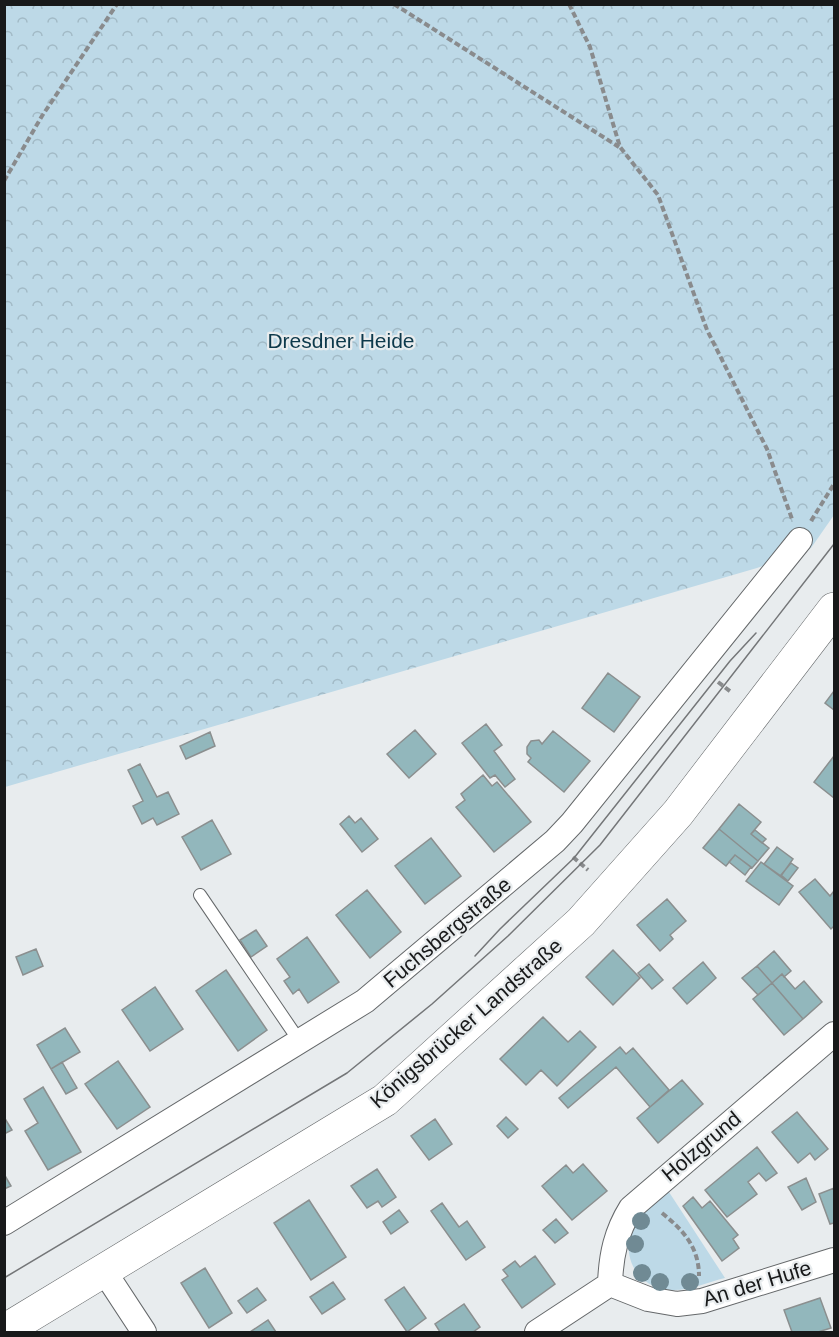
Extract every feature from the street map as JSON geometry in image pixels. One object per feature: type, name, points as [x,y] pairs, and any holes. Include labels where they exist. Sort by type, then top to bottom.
[{"type":"main road","name":"Königsbrücker Landstraße","points":[[4,1331],[384,1100],[581,922],[678,813],[834,609]]},
{"type":"street","name":"Fuchsbergstraße","points":[[4,1223],[364,1001],[555,841],[572,823],[800,540]]},
{"type":"street","name":"Holzgrund","points":[[610,1284],[611,1261],[621,1224],[644,1195],[834,1034]]},
{"type":"street","name":"An der Hufe","points":[[610,1284],[648,1299],[677,1304],[706,1299],[834,1260]]},
{"type":"street","points":[[104,1271],[144,1332]]},
{"type":"street","points":[[537,1332],[610,1284]]},
{"type":"lane","points":[[200,896],[300,1042]]},
{"type":"path","points":[[4,181],[42,116],[117,4]]},
{"type":"path","points":[[394,4],[620,147],[658,195],[707,330],[767,449],[800,540]]},
{"type":"path","points":[[568,4],[590,47],[620,147]]},
{"type":"path","points":[[800,540],[834,484]]},
{"type":"path","points":[[644,1195],[692,1243],[706,1299]]},
{"type":"green space","name":"Dresdner Heide","points":[[5,5],[834,5],[834,515],[811,548],[757,568],[5,787]]},
{"type":"green space","points":[[667,1189],[725,1278],[692,1288],[671,1290],[656,1287],[644,1280],[636,1271],[629,1248],[634,1222],[644,1207]]},
{"type":"building","points":[[608,673],[640,697],[614,732],[582,708]]},
{"type":"building","points":[[834,691],[834,710],[825,703]]},
{"type":"building","points":[[486,724],[502,745],[494,751],[515,779],[505,787],[495,775],[490,778],[462,743]]},
{"type":"building","points":[[415,730],[436,754],[409,778],[387,754]]},
{"type":"building","points":[[553,731],[590,761],[564,792],[528,762],[531,758],[527,754],[527,747],[531,741],[539,740],[542,744]]},
{"type":"building","points":[[210,732],[215,746],[186,759],[180,746]]},
{"type":"building","points":[[834,756],[834,798],[814,782]]},
{"type":"building","points":[[140,764],[157,797],[168,792],[179,814],[157,825],[153,818],[142,824],[133,806],[143,801],[128,770]]},
{"type":"building","points":[[483,775],[492,786],[497,782],[531,822],[494,852],[456,807],[465,800],[461,794]]},
{"type":"building","points":[[739,804],[761,822],[751,834],[769,848],[758,861],[719,829]]},
{"type":"building","points":[[349,816],[355,823],[361,818],[378,839],[362,852],[340,824]]},
{"type":"building","points":[[212,820],[231,854],[201,870],[182,837]]},
{"type":"building","points":[[719,829],[758,861],[752,868],[735,855],[726,866],[703,848]]},
{"type":"building","points":[[755,830],[766,839],[762,843],[751,834]]},
{"type":"building","points":[[431,838],[461,876],[425,904],[395,866]]},
{"type":"building","points":[[777,847],[793,859],[781,876],[764,864]]},
{"type":"building","points":[[735,855],[751,867],[745,875],[729,862]]},
{"type":"building","points":[[761,862],[793,886],[779,905],[746,881]]},
{"type":"building","points":[[791,863],[798,868],[788,881],[781,875]]},
{"type":"building","points":[[815,879],[830,896],[834,891],[834,926],[831,929],[799,892]]},
{"type":"building","points":[[367,890],[401,932],[370,958],[336,915]]},
{"type":"building","points":[[667,899],[686,921],[670,935],[673,939],[660,951],[637,925]]},
{"type":"building","points":[[256,930],[267,946],[251,957],[240,940]]},
{"type":"building","points":[[307,937],[339,982],[308,1003],[299,989],[293,994],[284,981],[290,977],[277,959]]},
{"type":"building","points":[[36,949],[43,966],[23,975],[16,957]]},
{"type":"building","points":[[613,950],[640,978],[613,1005],[586,977]]},
{"type":"building","points":[[774,951],[791,971],[784,977],[782,974],[772,983],[757,966]]},
{"type":"building","points":[[703,962],[716,978],[687,1004],[673,988]]},
{"type":"building","points":[[649,964],[663,980],[652,989],[638,973]]},
{"type":"building","points":[[757,966],[772,983],[758,995],[742,978]]},
{"type":"building","points":[[226,970],[267,1030],[238,1051],[196,991]]},
{"type":"building","points":[[782,974],[795,989],[804,981],[822,1002],[803,1019],[772,983]]},
{"type":"building","points":[[772,983],[803,1019],[784,1035],[753,999]]},
{"type":"building","points":[[155,987],[183,1029],[150,1051],[122,1010]]},
{"type":"building","points":[[543,1017],[568,1042],[580,1031],[596,1047],[557,1086],[541,1070],[526,1085],[500,1059]]},
{"type":"building","points":[[65,1028],[80,1052],[51,1069],[37,1045]]},
{"type":"building","points":[[620,1047],[626,1054],[633,1048],[669,1090],[650,1107],[616,1067],[568,1108],[559,1098]]},
{"type":"building","points":[[118,1061],[150,1107],[117,1129],[85,1084]]},
{"type":"building","points":[[62,1062],[77,1088],[66,1094],[51,1069]]},
{"type":"building","points":[[682,1080],[703,1104],[658,1143],[637,1118]]},
{"type":"building","points":[[43,1087],[81,1152],[48,1170],[25,1131],[38,1123],[24,1099]]},
{"type":"building","points":[[797,1112],[828,1149],[815,1160],[810,1153],[798,1163],[772,1132]]},
{"type":"building","points":[[4,1117],[12,1130],[4,1134]]},
{"type":"building","points":[[506,1117],[518,1129],[508,1138],[497,1126]]},
{"type":"building","points":[[435,1119],[452,1144],[429,1160],[411,1136]]},
{"type":"building","points":[[757,1147],[777,1173],[766,1181],[759,1173],[748,1182],[757,1194],[727,1217],[705,1190]]},
{"type":"building","points":[[583,1164],[607,1191],[572,1220],[542,1186],[566,1165],[573,1173]]},
{"type":"building","points":[[377,1169],[396,1197],[382,1207],[378,1201],[367,1208],[351,1186]]},
{"type":"building","points":[[4,1174],[11,1186],[4,1189]]},
{"type":"building","points":[[806,1178],[816,1202],[802,1210],[788,1187]]},
{"type":"building","points":[[834,1188],[834,1223],[830,1224],[819,1194]]},
{"type":"building","points":[[693,1197],[702,1208],[710,1201],[738,1235],[733,1239],[739,1248],[722,1261],[683,1206]]},
{"type":"building","points":[[309,1200],[346,1257],[311,1280],[274,1223]]},
{"type":"building","points":[[442,1203],[459,1227],[467,1221],[485,1247],[466,1260],[431,1211]]},
{"type":"building","points":[[399,1210],[408,1222],[391,1234],[383,1222]]},
{"type":"building","points":[[556,1219],[568,1233],[555,1243],[543,1230]]},
{"type":"building","points":[[535,1256],[555,1284],[522,1308],[502,1280],[508,1276],[503,1270],[515,1261],[520,1267]]},
{"type":"building","points":[[205,1268],[232,1313],[209,1328],[181,1283]]},
{"type":"building","points":[[333,1282],[345,1299],[322,1314],[310,1297]]},
{"type":"building","points":[[404,1287],[426,1318],[407,1332],[385,1300]]},
{"type":"building","points":[[257,1288],[266,1300],[247,1313],[238,1301]]},
{"type":"building","points":[[820,1298],[831,1328],[818,1332],[792,1332],[784,1310]]},
{"type":"building","points":[[464,1304],[480,1327],[473,1332],[440,1332],[435,1324]]},
{"type":"building","points":[[268,1320],[276,1332],[250,1332]]},
{"type":"tram line","points":[[4,1278],[347,1073],[432,1004],[508,936],[600,845],[834,544]]},
{"type":"tram line","points":[[475,956],[574,858],[730,661],[756,633]]}]
